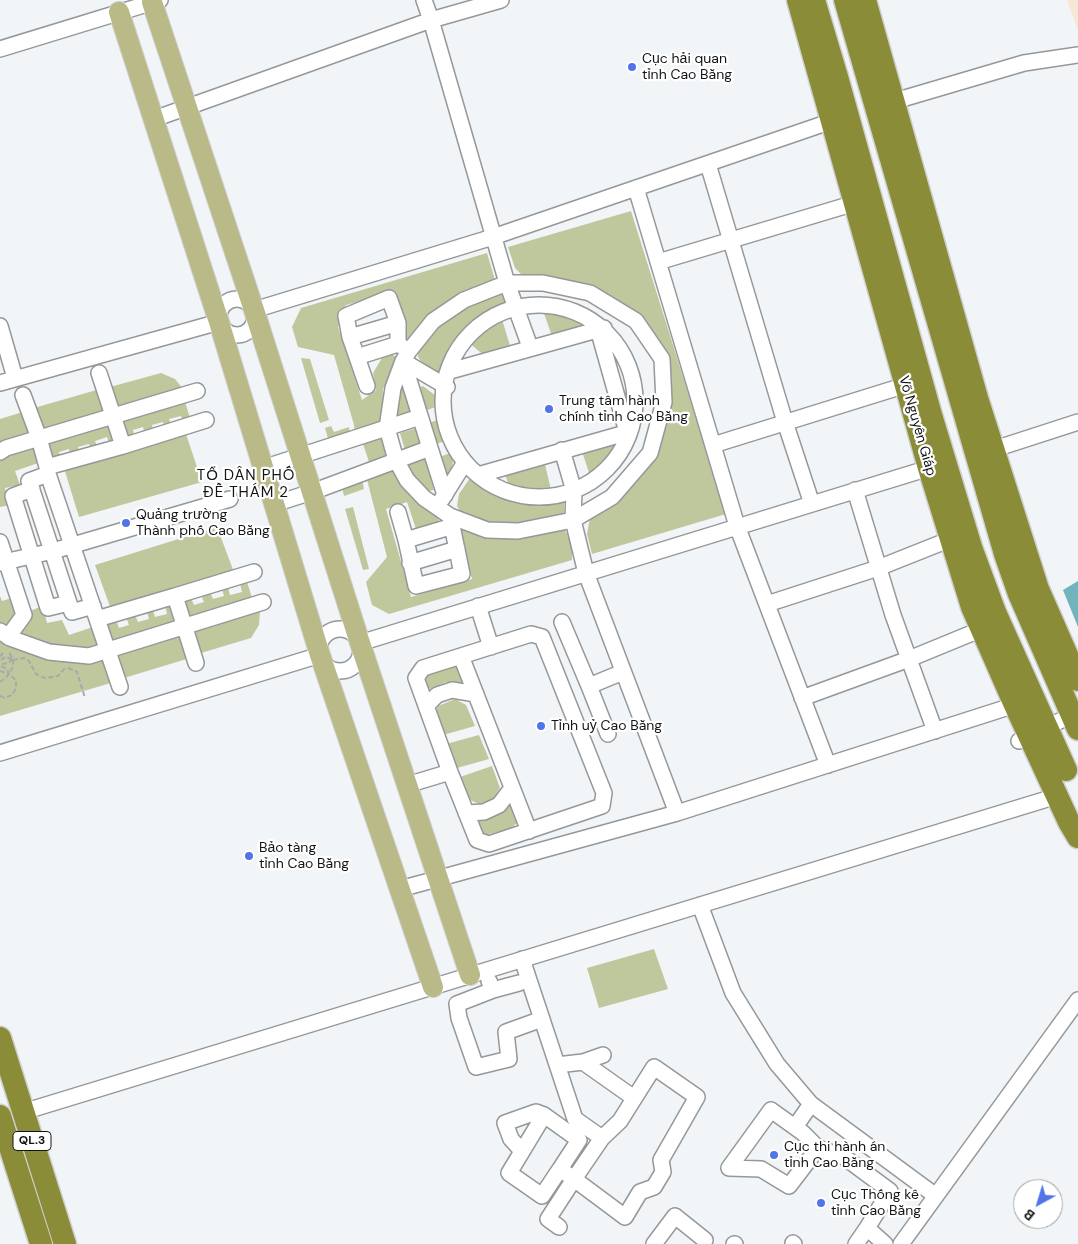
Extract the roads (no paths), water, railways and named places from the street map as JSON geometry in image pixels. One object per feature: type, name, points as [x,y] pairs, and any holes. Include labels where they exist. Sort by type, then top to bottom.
[{"type":"highway","name":"Võ Nguyên Giáp","points":[[798,0],[850,66],[886,104],[875,153],[855,203],[906,385],[971,547],[987,592],[1031,735],[1072,765],[1062,783],[1078,837]]},
{"type":"highway","name":"Võ Nguyên Giáp","points":[[814,0],[850,66]]},
{"type":"highway","name":"Võ Nguyên Giáp","points":[[845,0],[850,66]]},
{"type":"highway","name":"Võ Nguyên Giáp","points":[[865,0],[840,119],[875,153],[977,398],[1038,589],[1078,680]]},
{"type":"highway","points":[[840,119],[886,104]]},
{"type":"highway","name":"Võ Nguyên Giáp","points":[[875,153],[951,539],[972,607],[1015,705],[1066,798]]},
{"type":"highway","name":"Võ Nguyên Giáp","points":[[875,153],[1019,594],[1076,719]]},
{"type":"highway","name":"QL.3","points":[[0,1038],[65,1244]]},
{"type":"highway","name":"QL.3","points":[[0,1116],[41,1244]]},
{"type":"main road","points":[[156,1],[187,108],[254,310],[360,643],[438,878],[477,973]]},
{"type":"main road","points":[[116,6],[219,322],[320,655],[433,987]]},
{"type":"street","points":[[424,0],[432,20],[507,284],[530,347]]},
{"type":"street","points":[[154,120],[432,20],[501,0]]},
{"type":"street","points":[[0,49],[116,6],[156,1]]},
{"type":"street","points":[[886,104],[1024,63],[1078,55]]},
{"type":"street","points":[[254,310],[493,237],[840,119]]},
{"type":"street","points":[[708,164],[785,422],[812,504]]},
{"type":"street","points":[[636,188],[737,526],[828,765]]},
{"type":"street","points":[[658,262],[855,203]]},
{"type":"street","points":[[406,540],[451,521],[487,530],[518,531],[573,520],[612,497],[650,453],[664,402],[662,359],[636,321],[590,292],[544,283],[507,284],[464,300],[432,321],[403,352],[393,388],[387,428],[396,460],[407,480],[424,498],[441,501]]},
{"type":"street","points":[[366,386],[350,337],[346,316],[389,298],[398,323],[403,352],[430,448],[441,501],[451,521],[462,574],[416,586],[398,512]]},
{"type":"street","points":[[234,299],[246,301],[254,310],[256,316],[253,327],[244,335],[238,336],[226,332],[219,322],[220,310],[234,299]]},
{"type":"street","points":[[541,305],[569,309],[601,328],[631,372],[635,404],[628,432],[618,456],[604,473],[586,486],[559,496],[531,500],[504,494],[469,469],[456,449],[448,431],[441,384],[476,327],[492,314],[515,306],[541,305]]},
{"type":"street","points":[[0,383],[219,322]]},
{"type":"street","points":[[350,337],[398,323]]},
{"type":"street","points":[[0,326],[16,378]]},
{"type":"street","points":[[450,370],[601,328]]},
{"type":"street","points":[[601,328],[612,378],[628,432]]},
{"type":"street","points":[[357,357],[403,352],[441,384]]},
{"type":"street","points":[[612,378],[631,372]]},
{"type":"street","points":[[99,373],[123,446]]},
{"type":"street","points":[[713,445],[906,385]]},
{"type":"street","points":[[0,452],[6,448],[197,391]]},
{"type":"street","points":[[23,396],[39,438],[72,545],[120,687]]},
{"type":"street","points":[[263,468],[420,417]]},
{"type":"street","points":[[206,420],[48,471],[29,481],[72,612],[95,613],[175,596],[254,572]]},
{"type":"street","points":[[993,448],[1078,422]]},
{"type":"street","points":[[441,501],[469,469],[562,450],[628,432]]},
{"type":"street","points":[[274,504],[312,492],[430,448]]},
{"type":"street","points":[[562,450],[574,491],[573,520],[586,573],[677,813]]},
{"type":"street","points":[[360,643],[937,465]]},
{"type":"street","points":[[32,489],[13,496],[48,608],[69,602]]},
{"type":"street","points":[[855,490],[878,568],[935,731]]},
{"type":"street","points":[[3,563],[53,552],[230,500]]},
{"type":"street","points":[[767,604],[878,568],[951,539]]},
{"type":"street","points":[[0,542],[3,563],[24,615],[4,634],[69,660],[89,656],[263,602]]},
{"type":"street","points":[[410,563],[457,549]]},
{"type":"street","points":[[175,596],[196,663]]},
{"type":"street","points":[[478,606],[491,647]]},
{"type":"street","points":[[562,622],[608,734]]},
{"type":"street","points":[[345,629],[357,637],[362,650],[358,662],[347,670],[340,671],[322,662],[320,655],[321,641],[331,631],[345,629]]},
{"type":"street","points":[[802,698],[982,630]]},
{"type":"street","points":[[531,634],[542,637],[604,794],[602,806],[489,844],[477,840],[416,678],[423,668],[491,647],[531,634]]},
{"type":"street","points":[[0,753],[320,655]]},
{"type":"street","points":[[461,656],[529,831]]},
{"type":"street","points":[[589,686],[623,672]]},
{"type":"street","points":[[426,706],[437,695],[452,690],[476,694]]},
{"type":"street","points":[[400,889],[677,813],[1015,705]]},
{"type":"street","points":[[1031,735],[1076,719]]},
{"type":"street","points":[[407,785],[450,772]]},
{"type":"street","points":[[466,813],[484,812],[499,805],[512,788]]},
{"type":"street","points":[[23,1112],[700,905],[1066,798]]},
{"type":"street","points":[[700,905],[733,994],[777,1064],[811,1104],[936,1196]]},
{"type":"street","points":[[522,959],[557,1065],[568,1123],[580,1140],[542,1196],[509,1173],[544,1115]]},
{"type":"street","points":[[477,973],[493,990]]},
{"type":"street","points":[[519,983],[493,990],[457,1004],[459,1018],[476,1067],[509,1059],[506,1032],[542,1019]]},
{"type":"street","points":[[901,1244],[1078,1000]]},
{"type":"street","points":[[557,1065],[584,1062],[603,1055]]},
{"type":"street","points":[[584,1062],[634,1098]]},
{"type":"street","points":[[559,1227],[548,1219],[574,1179],[602,1138],[620,1121],[654,1067],[698,1097],[661,1160],[663,1172],[654,1187],[640,1192],[624,1217],[574,1179],[560,1168]]},
{"type":"street","points":[[795,1127],[811,1104]]},
{"type":"street","points":[[818,1148],[789,1186],[761,1169],[729,1168],[771,1110],[803,1132],[818,1148],[840,1154],[890,1191],[856,1244]]},
{"type":"street","points":[[522,1151],[512,1139],[505,1123],[536,1112],[602,1138]]},
{"type":"street","points":[[654,1244],[675,1216],[705,1240]]},
{"type":"street","points":[[867,1228],[885,1244]]},
{"type":"water","points":[[1078,581],[1078,627],[1063,590]]},
{"type":"place","name":"Cục hải quan tỉnh Cao Bằng","points":[[632,67]]},
{"type":"place","name":"Trung tâm hành chính tỉnh Cao Bằng","points":[[549,409]]},
{"type":"place","name":"Quảng trường Thành phố Cao Bằng","points":[[126,523]]},
{"type":"place","name":"Tỉnh uỷ Cao Bằng","points":[[541,726]]},
{"type":"place","name":"Bảo tàng tỉnh Cao Bằng","points":[[249,856]]},
{"type":"place","name":"Cục thi hành án tỉnh Cao Bằng","points":[[774,1155]]},
{"type":"place","name":"Cục Thống kê tỉnh Cao Bằng","points":[[821,1203]]},
{"type":"district","name":"TỔ DÂN PHỐ ĐỀ THÁM 2","points":[[246,484]]}]
